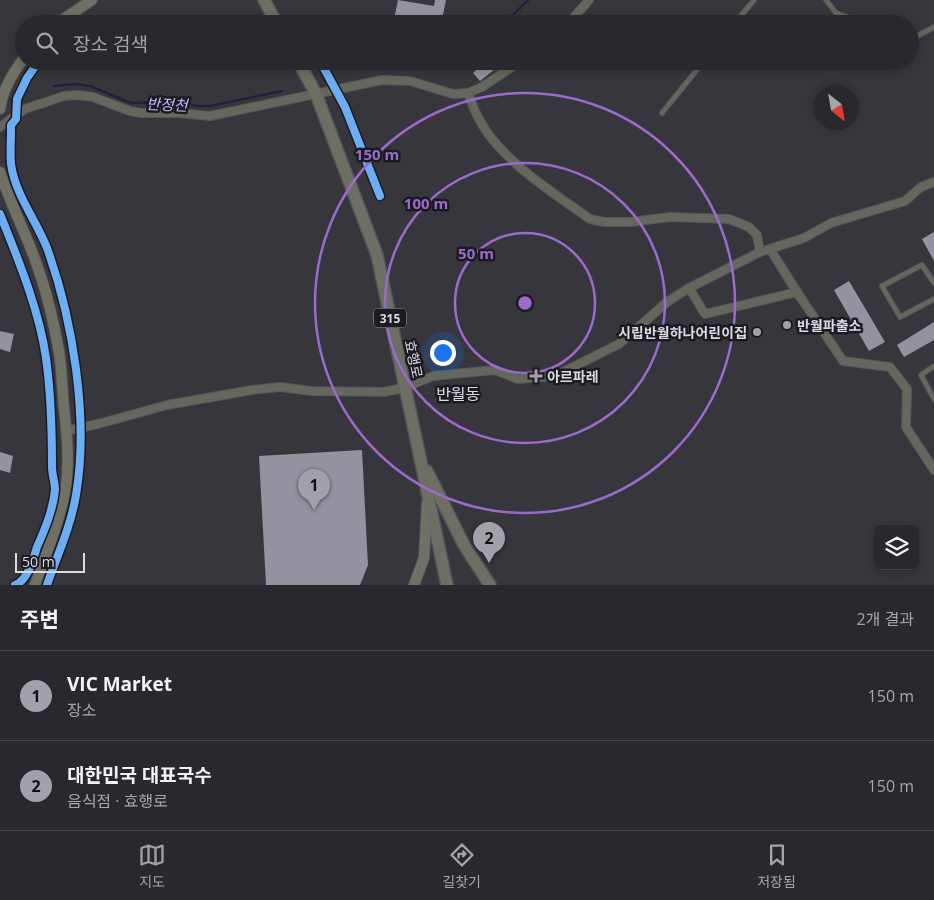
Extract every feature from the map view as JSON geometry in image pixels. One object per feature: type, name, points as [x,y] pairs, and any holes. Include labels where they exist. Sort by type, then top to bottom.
[{"type":"main road","points":[[264,0],[272,15]]},
{"type":"main road","name":"효행로","points":[[303,70],[316,94],[377,255],[447,585]]},
{"type":"main road","name":"315","points":[[419,455],[464,545],[490,585]]},
{"type":"street","points":[[70,15],[92,0]]},
{"type":"street","points":[[576,15],[589,0]]},
{"type":"street","points":[[0,109],[4,90],[15,70]]},
{"type":"street","points":[[0,127],[25,110],[64,96],[93,97],[140,113],[179,113],[210,116],[382,80],[419,82],[454,94],[468,93],[482,87],[508,70]]},
{"type":"street","points":[[468,93],[477,116],[493,140],[516,163],[590,219],[604,222],[630,222],[670,217],[729,219],[749,227],[757,235],[760,252]]},
{"type":"street","points":[[0,172],[10,202],[39,270],[50,308],[59,353],[66,431],[67,476],[64,492],[54,530],[35,585]]},
{"type":"street","points":[[66,431],[167,405],[252,390],[280,387],[375,392],[404,388],[433,376],[495,370],[518,379],[555,376],[619,344],[667,302],[688,288],[760,252],[804,238],[831,223],[905,202],[921,186],[934,182]]},
{"type":"street","points":[[770,249],[843,361],[890,368],[907,389],[906,427],[934,470]]},
{"type":"street","points":[[688,288],[705,314],[797,292]]},
{"type":"street","points":[[414,585],[424,558],[428,495]]},
{"type":"lane","points":[[742,15],[754,0]]},
{"type":"lane","points":[[826,0],[836,13],[842,15]]},
{"type":"lane","points":[[919,35],[934,27]]},
{"type":"lane","points":[[662,113],[697,70]]},
{"type":"lane","points":[[934,283],[922,265],[882,286],[900,317],[934,299]]},
{"type":"lane","points":[[934,366],[921,375],[934,399]]},
{"type":"building","points":[[398,0],[434,6],[435,0],[446,0],[443,15],[395,15]]},
{"type":"building","points":[[476,70],[494,70],[480,81],[473,73]]},
{"type":"building","points":[[934,232],[934,261],[922,239]]},
{"type":"building","points":[[849,281],[885,342],[869,351],[834,290]]},
{"type":"building","points":[[934,322],[934,340],[904,357],[897,345]]},
{"type":"building","points":[[0,331],[14,334],[10,352],[0,349]]},
{"type":"building","points":[[362,450],[368,565],[360,585],[266,585],[259,456]]},
{"type":"building","points":[[0,452],[13,456],[10,473],[0,470]]},
{"type":"waterway","name":"반정천","points":[[513,15],[528,0]]},
{"type":"waterway","name":"반정천","points":[[54,86],[76,84],[90,86],[131,103],[181,102],[198,106],[210,106],[282,91]]},
{"type":"cycle path","points":[[33,70],[17,99],[16,119],[11,125],[11,164],[21,196],[47,248],[64,306],[76,370],[81,434],[80,466],[74,507],[47,585]]},
{"type":"cycle path","points":[[325,70],[345,107],[380,196]]},
{"type":"cycle path","points":[[0,214],[27,284],[43,340],[49,385],[52,470],[55,490],[48,519],[34,558],[27,574],[15,585]]},
{"type":"place","name":"반월파출소","points":[[787,325]]},
{"type":"place","name":"시립반월하나어린이집","points":[[757,332]]},
{"type":"place","name":"아르파레","points":[[536,376]]},
{"type":"place","name":"VIC Market","points":[[314,510]]},
{"type":"place","name":"대한민국 대표국수","points":[[489,563]]},
{"type":"district","name":"반월동","points":[[458,394]]}]
